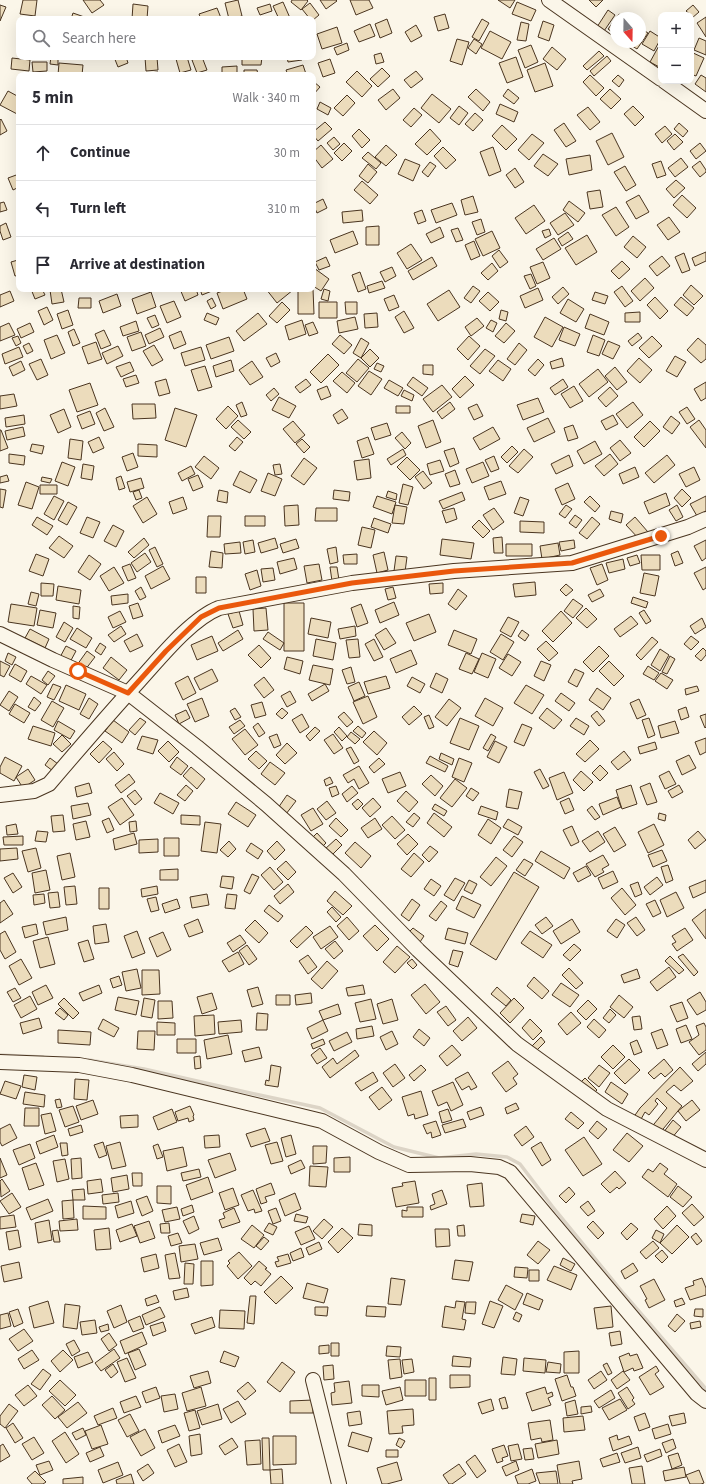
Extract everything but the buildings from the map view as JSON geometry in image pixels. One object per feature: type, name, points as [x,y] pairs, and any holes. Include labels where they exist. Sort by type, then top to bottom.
[{"type":"street","points":[[549,0],[658,77]]},
{"type":"street","points":[[668,84],[706,111]]},
{"type":"street","points":[[0,795],[34,791],[48,784],[166,651],[201,617],[219,608],[352,583],[454,571],[572,563],[688,528],[706,519]]},
{"type":"street","points":[[0,634],[53,660],[128,693],[198,747],[266,804],[344,874],[418,950],[517,1044],[607,1109],[706,1160]]},
{"type":"street","points":[[0,1062],[79,1066],[132,1074],[301,1115],[322,1121],[379,1152],[408,1165],[470,1164],[499,1167],[504,1169],[510,1172],[522,1185],[697,1394],[706,1401]]},
{"type":"street","points":[[313,1380],[339,1484]]},
{"type":"waterway","points":[[0,1055],[43,1057]]},
{"type":"waterway","points":[[89,1060],[144,1069],[320,1108],[394,1147],[439,1158],[476,1154],[507,1157],[520,1164],[552,1206],[624,1294],[706,1389]]},
{"type":"route","points":[[78,671],[128,693],[166,651],[201,617],[210,611],[219,608],[352,583],[454,571],[572,563],[661,536]]}]
